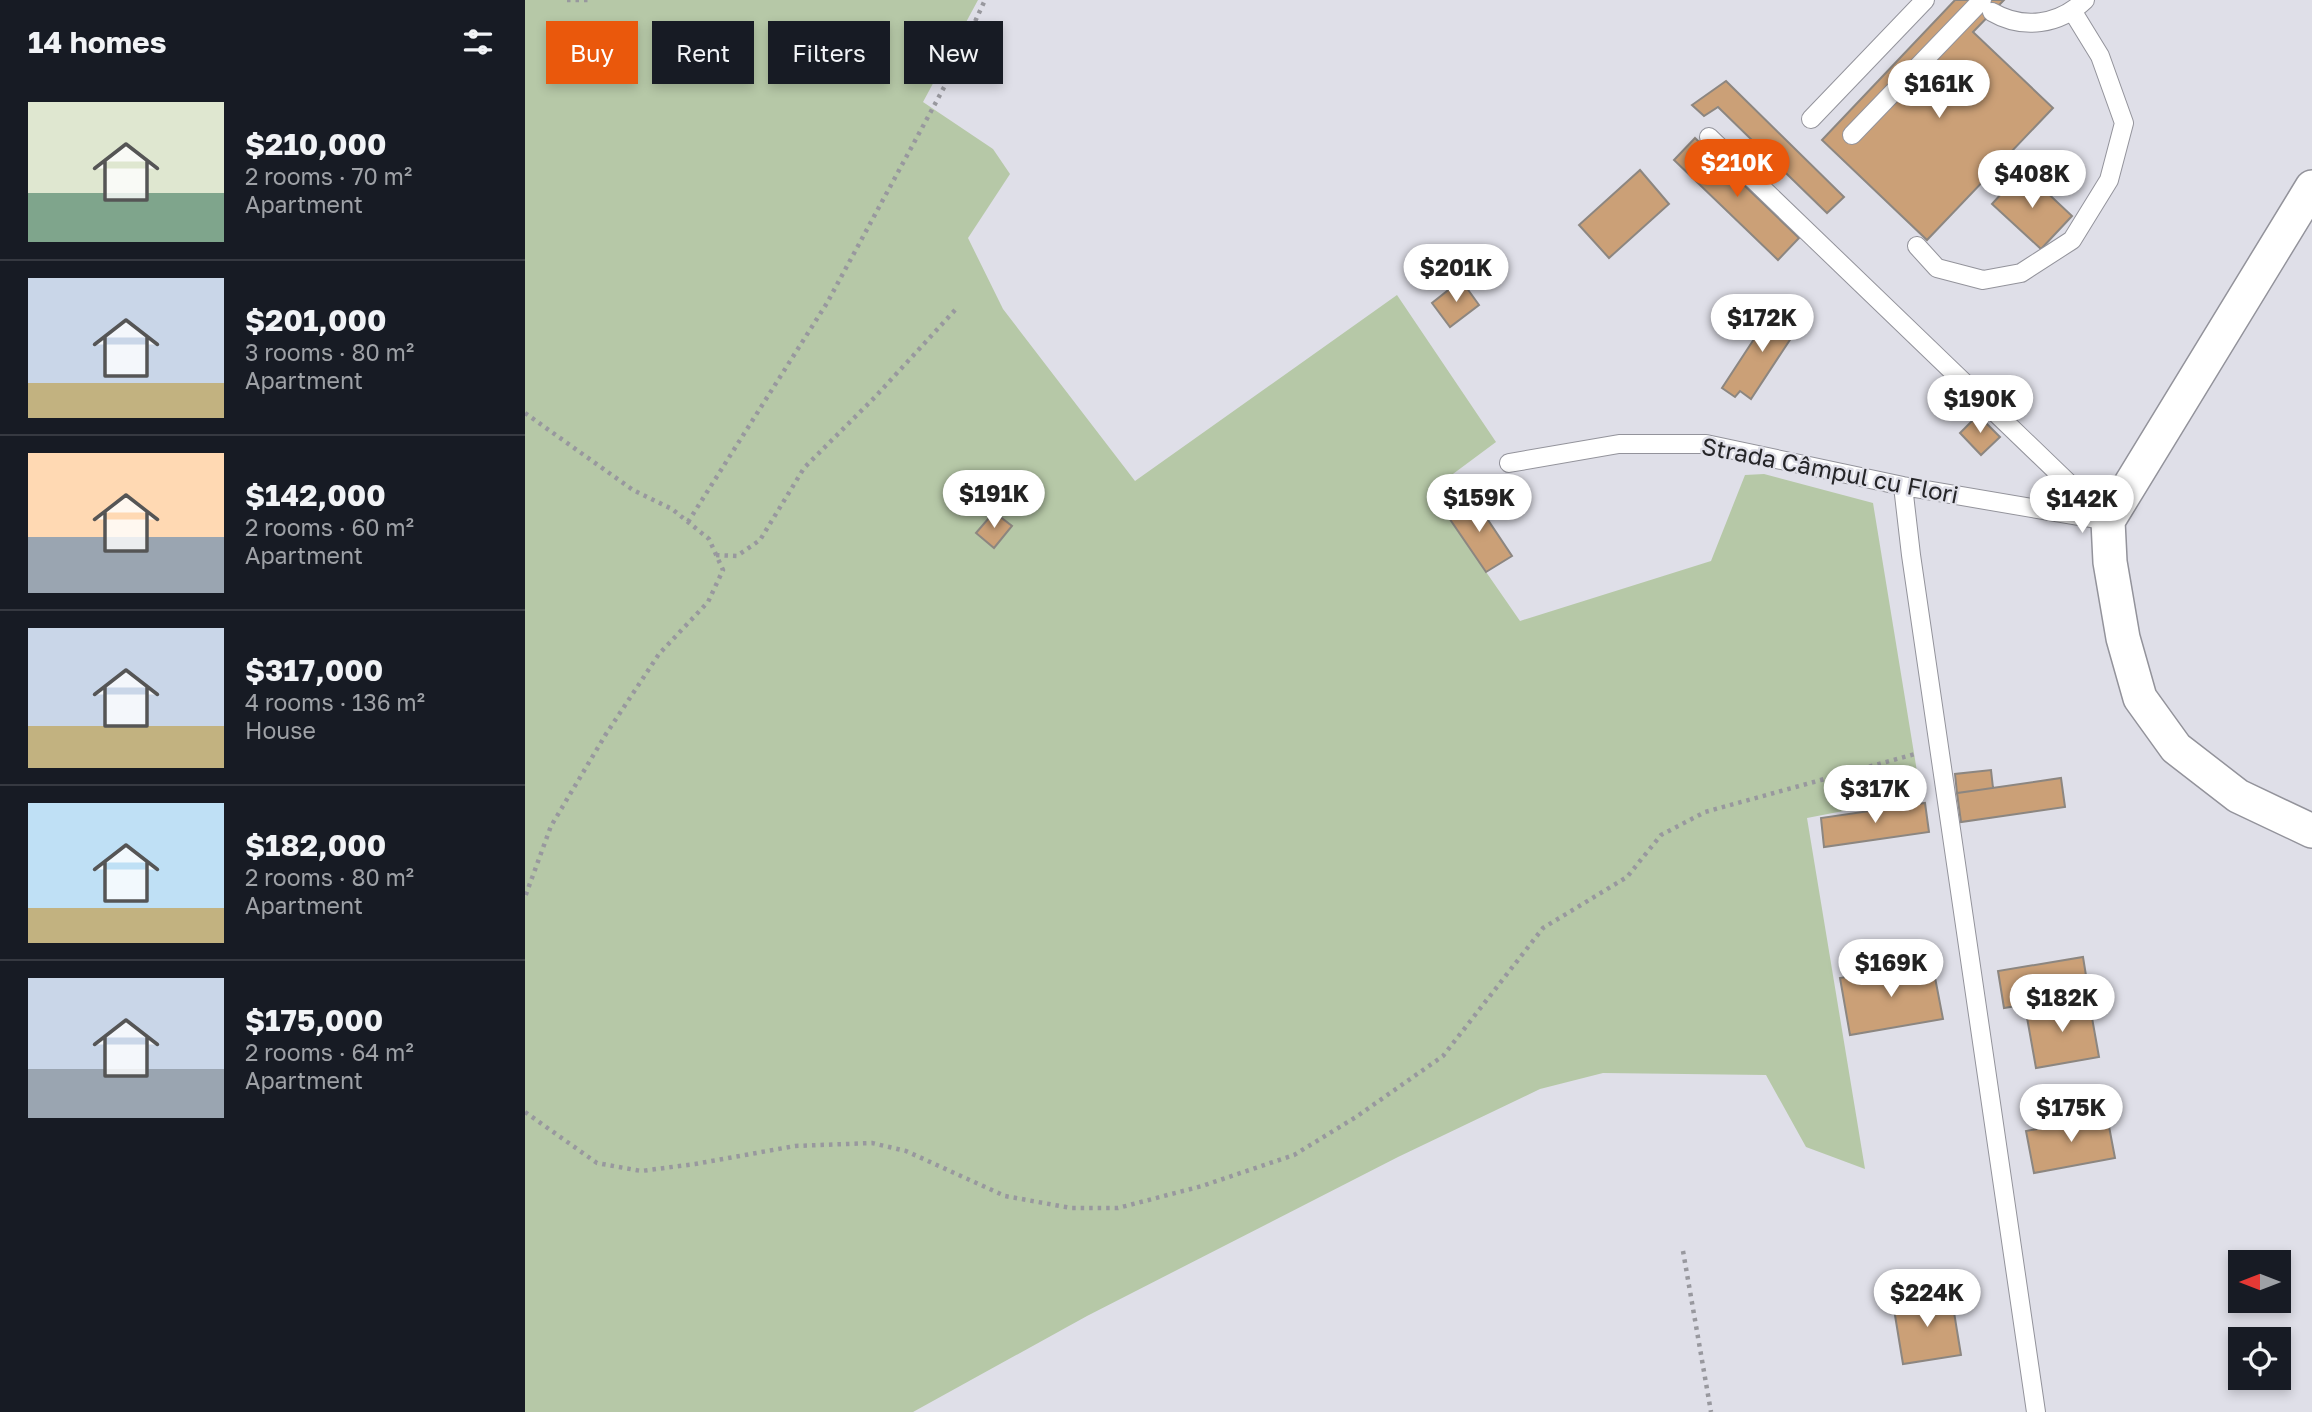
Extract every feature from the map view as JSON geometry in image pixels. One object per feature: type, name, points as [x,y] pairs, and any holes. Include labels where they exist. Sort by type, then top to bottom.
[{"type":"street","points":[[2312,187],[2108,521],[2110,562],[2121,626],[2140,698],[2176,748],[2238,796],[2312,831]]},
{"type":"lane","points":[[1811,119],[1925,0]]},
{"type":"lane","points":[[1851,135],[1987,6],[2008,21],[2047,22],[2079,6],[2124,123],[2109,180],[2072,240],[2021,273],[1983,280],[1937,268],[1917,246]]},
{"type":"lane","points":[[1709,137],[2108,521]]},
{"type":"lane","name":"Strada Câmpul cu Flori","points":[[1509,463],[1619,444],[1706,444],[1903,486],[2108,521]]},
{"type":"lane","points":[[1903,486],[2036,1412]]},
{"type":"path","points":[[567,0],[589,0]]},
{"type":"path","points":[[688,522],[827,303],[948,80],[985,0]]},
{"type":"path","points":[[716,555],[737,556],[760,540],[804,468],[875,397],[956,309]]},
{"type":"path","points":[[525,413],[633,490],[672,509],[709,539],[723,570],[708,602],[659,654],[605,734],[551,826],[525,897]]},
{"type":"path","points":[[525,1112],[597,1163],[641,1171],[795,1146],[872,1143],[906,1151],[1005,1196],[1072,1208],[1118,1208],[1202,1186],[1294,1155],[1356,1117],[1443,1055],[1543,928],[1627,877],[1661,835],[1705,812],[1939,747]]},
{"type":"path","points":[[1683,1251],[1711,1412]]},
{"type":"green space","points":[[525,0],[978,0],[967,21],[904,21],[904,84],[933,84],[923,102],[993,149],[1010,174],[968,238],[1003,309],[1135,481],[1397,295],[1496,442],[1430,491],[1520,621],[1711,561],[1745,475],[1764,474],[1873,503],[1921,796],[1807,818],[1865,1169],[1806,1147],[1766,1075],[1603,1073],[1540,1089],[1398,1157],[1087,1316],[913,1412],[525,1412]]},
{"type":"building","points":[[1955,0],[2004,0],[1973,32],[2053,108],[1927,240],[1822,140]]},
{"type":"building","points":[[1726,81],[1844,197],[1827,213],[1718,107],[1704,116],[1692,105]]},
{"type":"building","points":[[1695,138],[1799,238],[1778,260],[1674,160]]},
{"type":"building","points":[[1640,170],[1669,204],[1609,258],[1579,225]]},
{"type":"building","points":[[2023,170],[2072,216],[2041,249],[1992,204]]},
{"type":"building","points":[[1461,280],[1479,305],[1450,327],[1432,303]]},
{"type":"building","points":[[1773,310],[1784,317],[1788,311],[1803,320],[1751,399],[1740,391],[1735,397],[1722,388]]},
{"type":"building","points":[[1978,415],[2000,437],[1981,455],[1960,433]]},
{"type":"building","points":[[1472,496],[1512,556],[1486,572],[1445,512]]},
{"type":"building","points":[[994,512],[1012,526],[994,548],[976,533]]},
{"type":"building","points":[[1991,770],[1993,788],[1957,793],[1955,774]]},
{"type":"building","points":[[2061,778],[2065,807],[1961,822],[1957,793]]},
{"type":"building","points":[[1925,803],[1929,832],[1824,847],[1821,818]]},
{"type":"building","points":[[2083,957],[2089,994],[2004,1008],[1998,971]]},
{"type":"building","points":[[1932,962],[1943,1019],[1850,1035],[1840,978]]},
{"type":"building","points":[[2089,1001],[2099,1057],[2036,1068],[2026,1012]]},
{"type":"building","points":[[2107,1116],[2115,1158],[2034,1173],[2026,1131]]},
{"type":"building","points":[[1951,1294],[1961,1355],[1903,1364],[1893,1303]]}]
